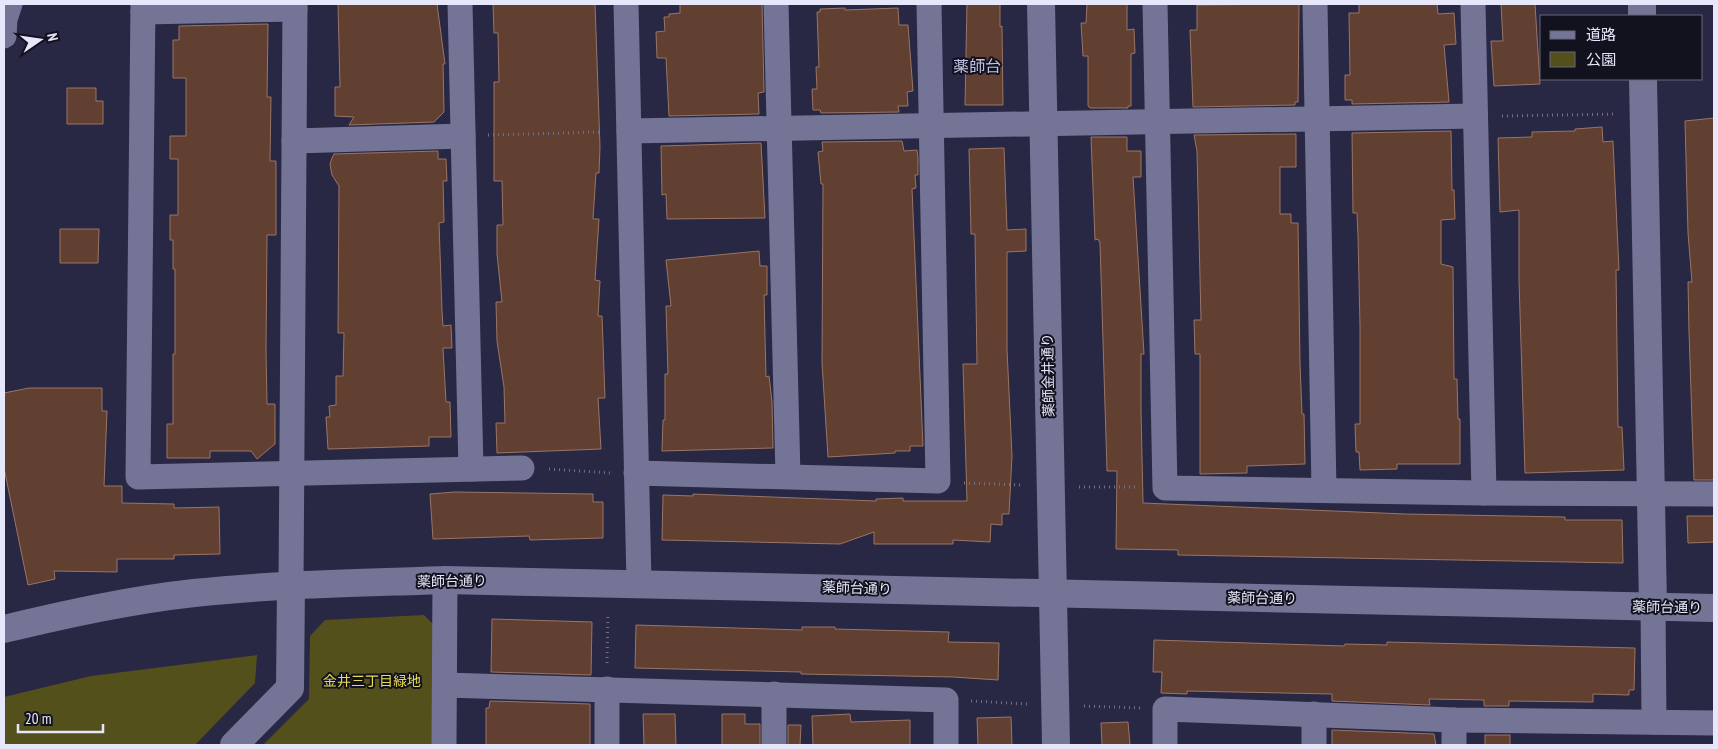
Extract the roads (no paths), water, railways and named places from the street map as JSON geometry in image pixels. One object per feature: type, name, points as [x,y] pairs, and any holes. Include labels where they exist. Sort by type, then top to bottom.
[{"type":"street","points":[[4,36],[5,19],[10,4]]},
{"type":"street","points":[[460,4],[471,469]]},
{"type":"street","points":[[626,4],[619,131],[626,473],[639,582]]},
{"type":"street","points":[[776,4],[788,476]]},
{"type":"street","points":[[626,473],[938,481],[929,4]]},
{"type":"street","name":"薬師金井通り","points":[[1041,4],[1056,745]]},
{"type":"street","points":[[1155,4],[1165,488],[1651,495],[1714,494]]},
{"type":"street","points":[[1315,4],[1324,490]]},
{"type":"street","points":[[1473,4],[1484,493]]},
{"type":"street","points":[[234,745],[290,688],[292,473],[295,6],[143,8],[138,477],[292,473],[522,468]]},
{"type":"street","points":[[1643,80],[1654,722]]},
{"type":"street","points":[[619,131],[1476,116]]},
{"type":"street","points":[[294,141],[463,136]]},
{"type":"street","points":[[444,745],[445,580]]},
{"type":"street","name":"薬師台通り","points":[[4,629],[123,604],[194,593],[291,585],[445,580],[639,582],[1052,594],[1714,608]]},
{"type":"street","points":[[445,686],[607,688],[946,700],[946,745]]},
{"type":"street","points":[[607,688],[607,745]]},
{"type":"street","points":[[774,694],[774,745]]},
{"type":"street","points":[[1165,745],[1164,709],[1454,720],[1714,723]]},
{"type":"street","points":[[1314,714],[1314,745]]},
{"type":"street","points":[[1454,720],[1454,745]]},
{"type":"district","name":"薬師台","points":[[977,66]]},
{"type":"park label","name":"金井三丁目緑地","points":[[372,681]]}]
